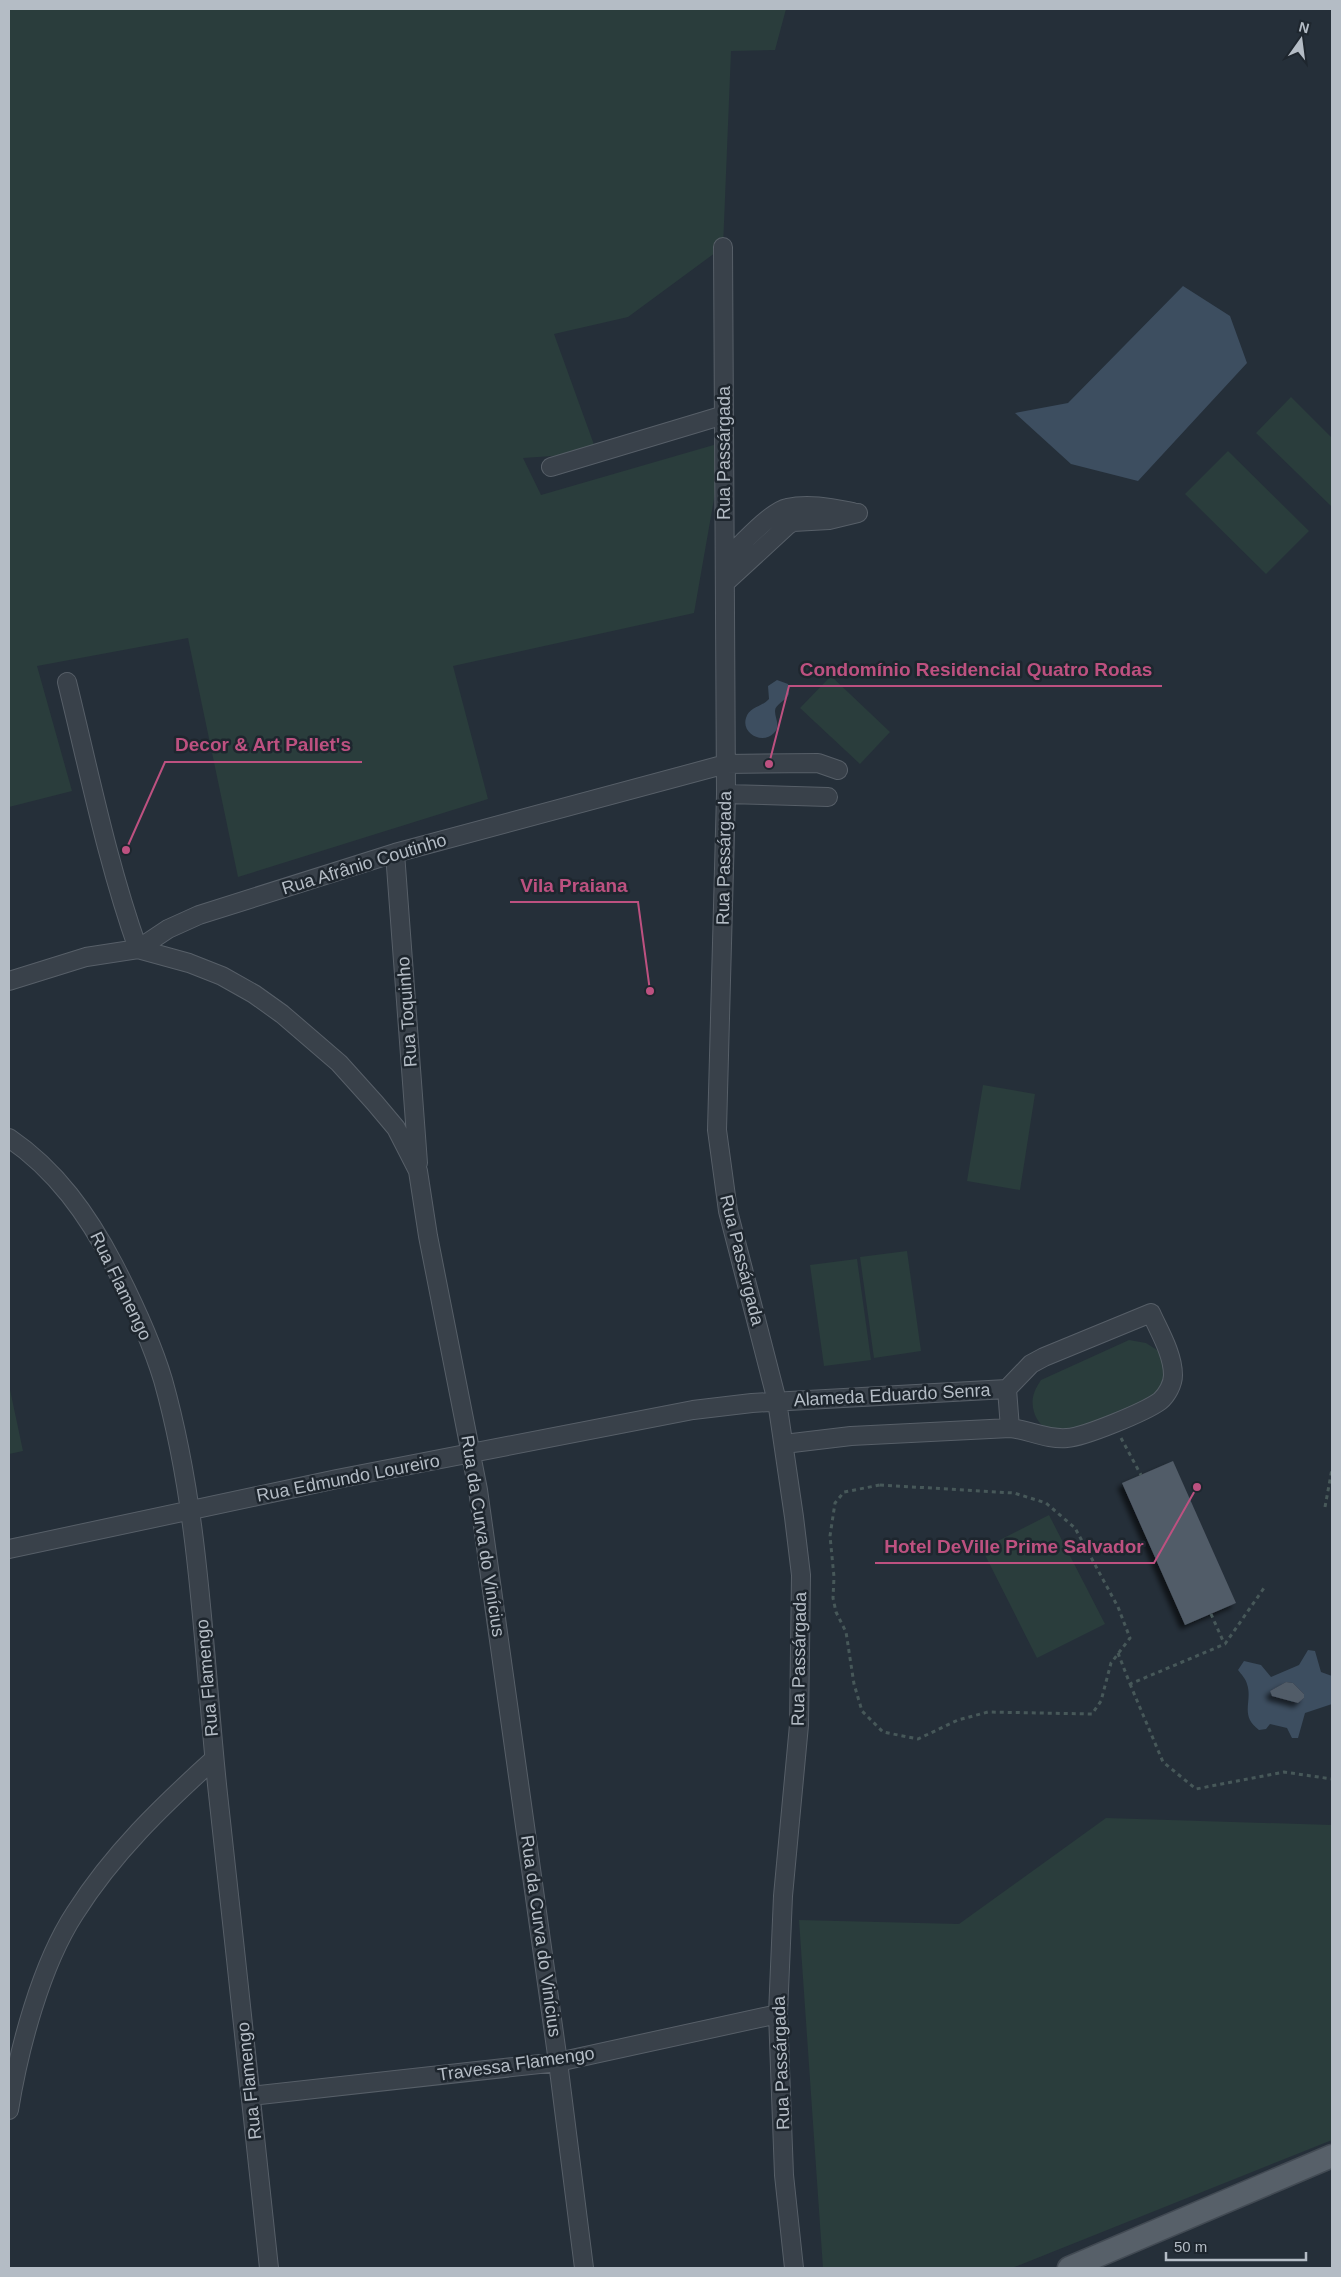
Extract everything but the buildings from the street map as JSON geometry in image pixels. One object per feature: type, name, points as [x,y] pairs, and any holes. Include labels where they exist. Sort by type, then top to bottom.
[{"type":"main road","points":[[1069,2268],[1332,2156]]},
{"type":"street","name":"Rua Passárgada","points":[[722,247],[726,583],[726,794],[723,937],[716,1093],[718,1153],[728,1211],[777,1401],[800,1566],[799,1725],[783,1896],[778,2014],[784,2175],[794,2268]]},
{"type":"street","points":[[551,467],[724,415]]},
{"type":"street","points":[[725,560],[765,523],[787,508],[830,507],[858,513],[830,520],[788,525],[726,583]]},
{"type":"street","points":[[67,682],[114,872],[138,948]]},
{"type":"street","name":"Rua Afrânio Coutinho","points":[[9,981],[86,957],[138,948],[168,929],[199,915],[395,853],[726,764],[818,763],[838,770]]},
{"type":"street","points":[[726,794],[828,797]]},
{"type":"street","name":"Rua Toquinho","points":[[395,853],[418,1171]]},
{"type":"street","name":"Rua da Curva do Vinícius","points":[[138,948],[190,963],[222,976],[254,994],[282,1014],[339,1064],[375,1103],[396,1128],[418,1171],[428,1236],[471,1454],[558,2062],[584,2268]]},
{"type":"street","name":"Rua Flamengo","points":[[9,1138],[44,1167],[74,1199],[98,1235],[124,1284],[146,1333],[163,1380],[196,1548],[214,1758],[269,2268]]},
{"type":"street","name":"Alameda Eduardo Senra","points":[[777,1401],[1007,1389],[1025,1369],[1044,1357],[1151,1313],[1172,1363],[1173,1376],[1170,1388],[1161,1400],[1150,1407],[1078,1436],[1055,1438],[1022,1429],[1010,1428],[851,1436],[784,1444]]},
{"type":"street","name":"Alameda Eduardo Senra","points":[[1007,1389],[1010,1428]]},
{"type":"street","name":"Rua Edmundo Loureiro","points":[[9,1549],[190,1510],[693,1410],[777,1401]]},
{"type":"street","points":[[9,2110],[22,2046],[36,2000],[74,1914],[124,1847],[163,1805],[214,1758]]},
{"type":"street","name":"Travessa Flamengo","points":[[251,2096],[558,2062],[778,2014]]},
{"type":"path","points":[[1113,1422],[1141,1475]]},
{"type":"path","points":[[1325,1507],[1332,1469]]},
{"type":"path","points":[[880,1485],[1014,1493],[1046,1503],[1075,1528],[1118,1607],[1130,1638],[1118,1652],[1111,1664],[1101,1701],[1092,1714],[988,1712],[958,1720],[918,1739],[882,1732],[862,1711],[854,1684],[846,1632],[836,1612],[832,1598],[834,1577],[830,1536],[835,1503],[844,1492],[880,1485]]},
{"type":"path","points":[[1130,1684],[1225,1644],[1264,1588]]},
{"type":"path","points":[[1211,1614],[1225,1644]]},
{"type":"path","points":[[1118,1652],[1163,1762],[1196,1789],[1284,1772],[1332,1779]]},
{"type":"green space","points":[[9,9],[786,9],[775,50],[731,51],[723,247],[628,317],[554,334],[597,453],[523,458],[541,495],[724,442],[694,613],[453,666],[488,799],[238,877],[188,638],[37,666],[72,791],[9,807]]},
{"type":"green space","points":[[1291,397],[1332,438],[1331,506],[1256,433]]},
{"type":"green space","points":[[1228,451],[1309,531],[1266,574],[1185,494]]},
{"type":"green space","points":[[831,676],[890,732],[860,764],[800,708]]},
{"type":"green space","points":[[983,1085],[1035,1094],[1020,1190],[967,1181]]},
{"type":"green space","points":[[907,1251],[921,1351],[874,1358],[860,1257]]},
{"type":"green space","points":[[857,1259],[871,1360],[824,1366],[810,1265]]},
{"type":"green space","points":[[1129,1340],[1146,1343],[1157,1350],[1165,1361],[1169,1372],[1161,1397],[1075,1435],[1059,1434],[1045,1427],[1037,1420],[1033,1410],[1033,1401],[1034,1393],[1041,1380]]},
{"type":"green space","points":[[9,1385],[23,1451],[9,1454]]},
{"type":"green space","points":[[1049,1515],[1105,1624],[1037,1658],[982,1549]]},
{"type":"green space","points":[[1106,1818],[1332,1825],[1332,2140],[1012,2268],[823,2268],[799,1920],[959,1924]]},
{"type":"water","points":[[1183,286],[1230,316],[1247,363],[1138,481],[1071,464],[1015,413],[1068,403]]},
{"type":"water","points":[[777,680],[788,684],[789,694],[775,709],[777,728],[774,733],[764,738],[759,738],[747,729],[745,724],[746,718],[753,709],[769,699],[768,686]]},
{"type":"water","points":[[1308,1650],[1315,1651],[1321,1672],[1332,1676],[1332,1704],[1305,1713],[1298,1738],[1292,1738],[1287,1728],[1270,1724],[1266,1729],[1259,1730],[1253,1724],[1248,1714],[1247,1684],[1245,1678],[1238,1670],[1244,1661],[1261,1665],[1271,1677],[1299,1665]],"holes":[[[1286,1682],[1293,1683],[1304,1694],[1304,1698],[1298,1703],[1272,1696],[1270,1691]]]},
{"type":"place","name":"Condomínio Residencial Quatro Rodas","points":[[769,764]]},
{"type":"place","name":"Decor & Art Pallet's","points":[[126,850]]},
{"type":"place","name":"Vila Praiana","points":[[650,991]]},
{"type":"place","name":"Hotel DeVille Prime Salvador","points":[[1197,1487]]}]
